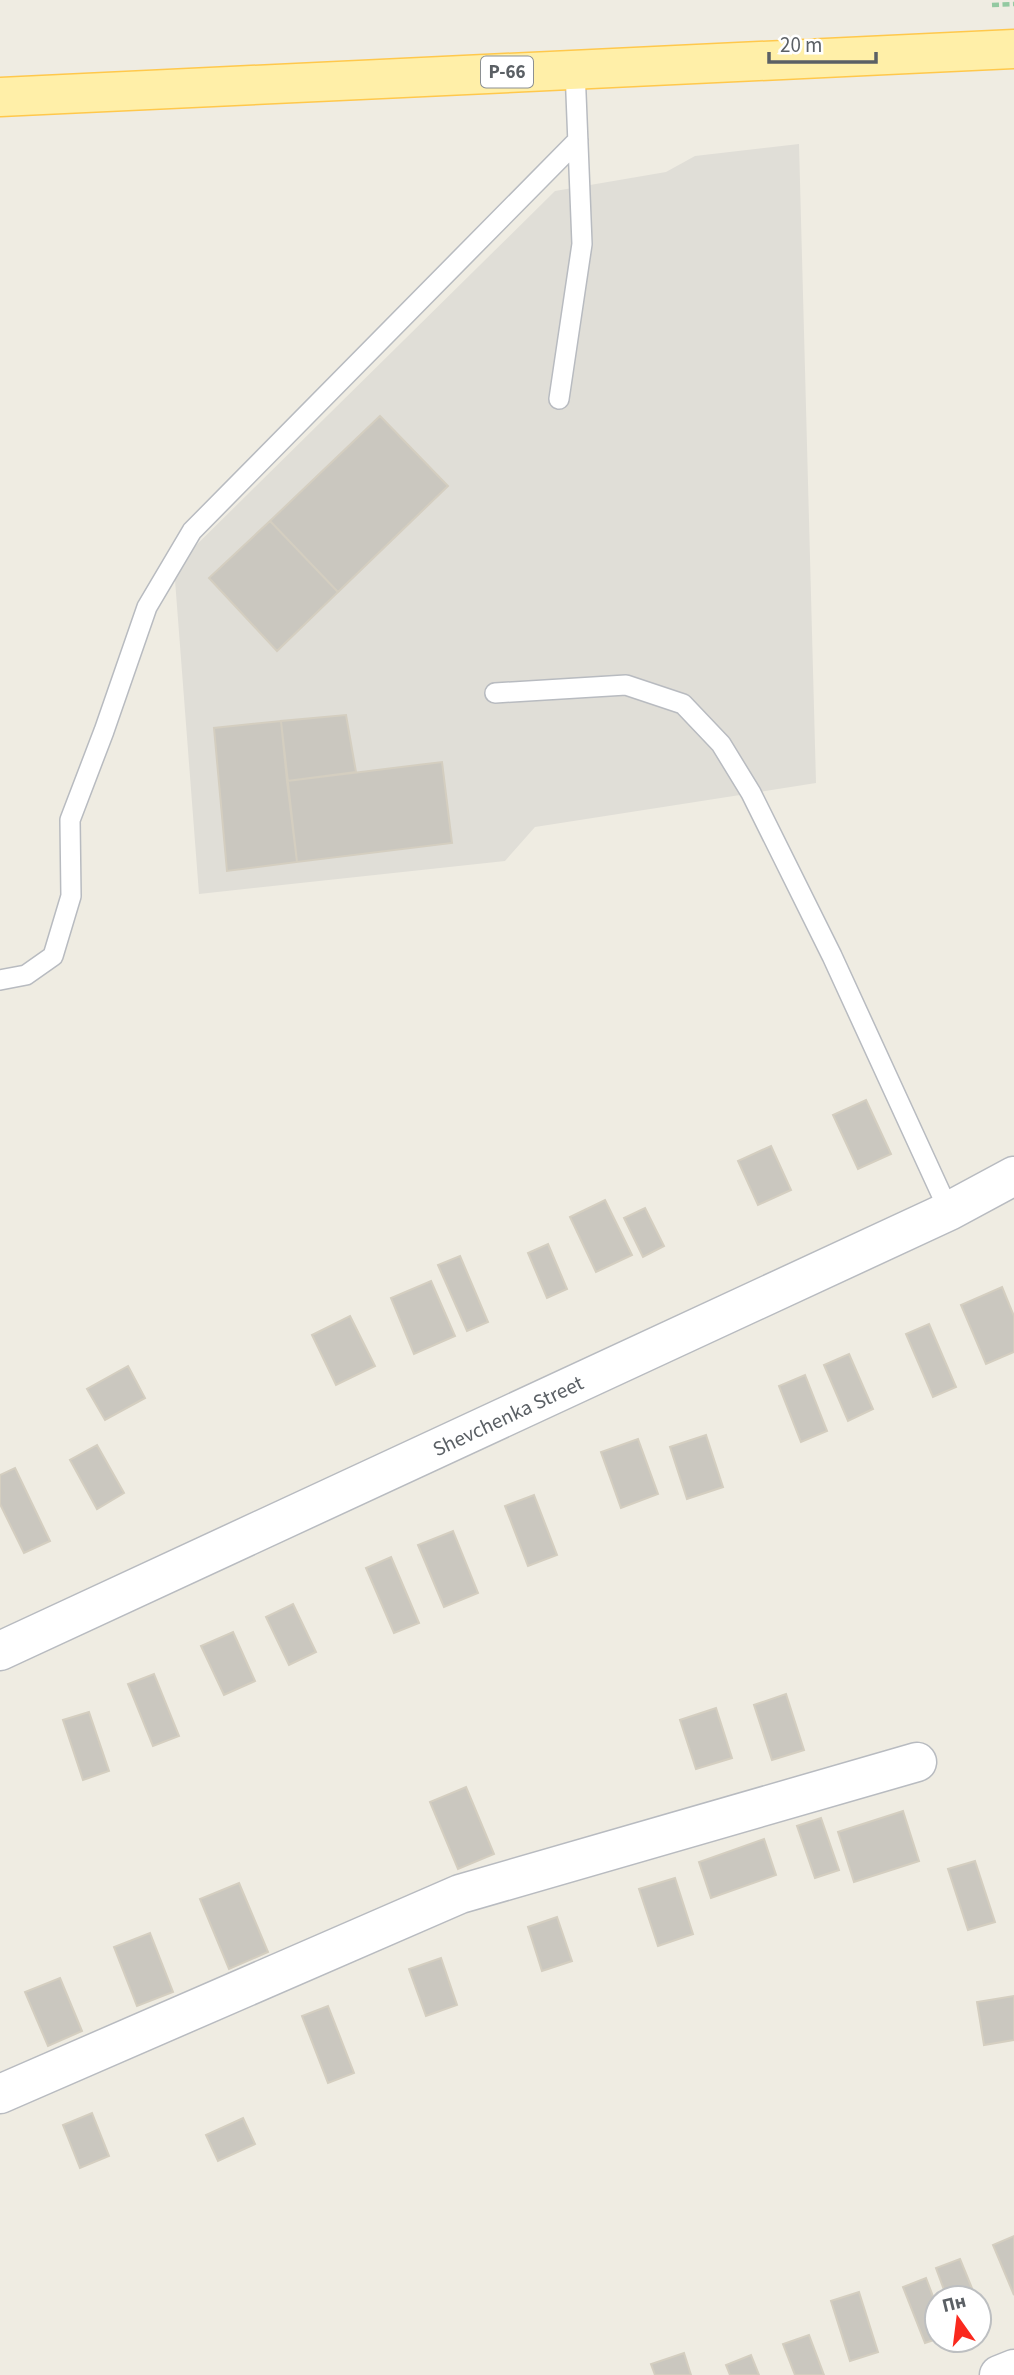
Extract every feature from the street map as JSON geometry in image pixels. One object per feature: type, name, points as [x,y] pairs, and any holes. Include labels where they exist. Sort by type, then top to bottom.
[{"type":"main road","name":"Р-66","points":[[0,97],[1014,49]]},
{"type":"street","name":"Shevchenka Street","points":[[0,1651],[948,1211],[1014,1176]]},
{"type":"street","points":[[0,2094],[460,1894],[917,1762]]},
{"type":"street","points":[[999,2375],[1014,2369]]},
{"type":"lane","points":[[559,399],[582,244],[575,69]]},
{"type":"lane","points":[[0,980],[26,975],[53,956],[71,896],[70,820],[147,607],[192,531],[578,141]]},
{"type":"lane","points":[[495,694],[626,685],[683,704],[721,744],[751,793],[832,956],[948,1211]]},
{"type":"path","points":[[992,5],[1014,4]]},
{"type":"shaded area","points":[[799,144],[816,783],[535,827],[505,861],[199,894],[174,567],[555,191],[666,172],[695,156]]},
{"type":"building","points":[[380,416],[448,486],[338,592],[270,521]]},
{"type":"building","points":[[270,521],[338,592],[277,651],[209,578]]},
{"type":"building","points":[[346,715],[356,772],[287,781],[281,721]]},
{"type":"building","points":[[281,721],[297,862],[227,871],[214,728]]},
{"type":"building","points":[[442,762],[452,843],[297,862],[287,781]]},
{"type":"building","points":[[866,1100],[891,1154],[858,1169],[833,1115]]},
{"type":"building","points":[[771,1146],[791,1190],[758,1205],[738,1161]]},
{"type":"building","points":[[605,1200],[632,1255],[596,1272],[570,1217]]},
{"type":"building","points":[[645,1208],[664,1246],[643,1257],[624,1218]]},
{"type":"building","points":[[548,1244],[567,1289],[547,1298],[528,1253]]},
{"type":"building","points":[[460,1256],[488,1322],[467,1331],[438,1265]]},
{"type":"building","points":[[431,1281],[455,1336],[414,1354],[391,1298]]},
{"type":"building","points":[[1002,1287],[1014,1316],[1014,1352],[986,1364],[961,1305]]},
{"type":"building","points":[[350,1316],[375,1366],[336,1385],[312,1335]]},
{"type":"building","points":[[929,1324],[956,1387],[933,1397],[906,1334]]},
{"type":"building","points":[[849,1354],[873,1409],[848,1421],[824,1365]]},
{"type":"building","points":[[128,1366],[145,1398],[105,1420],[87,1389]]},
{"type":"building","points":[[805,1375],[827,1431],[801,1442],[779,1386]]},
{"type":"building","points":[[706,1435],[723,1487],[687,1499],[670,1447]]},
{"type":"building","points":[[638,1439],[658,1494],[621,1508],[601,1452]]},
{"type":"building","points":[[97,1445],[124,1493],[97,1509],[70,1460]]},
{"type":"building","points":[[15,1468],[50,1541],[24,1553],[0,1504],[0,1475]]},
{"type":"building","points":[[534,1495],[557,1555],[528,1566],[505,1506]]},
{"type":"building","points":[[453,1531],[478,1593],[444,1607],[418,1545]]},
{"type":"building","points":[[391,1557],[419,1623],[394,1633],[366,1568]]},
{"type":"building","points":[[293,1604],[316,1652],[289,1665],[266,1617]]},
{"type":"building","points":[[233,1632],[255,1681],[224,1695],[201,1646]]},
{"type":"building","points":[[154,1674],[179,1736],[153,1746],[128,1684]]},
{"type":"building","points":[[786,1694],[804,1750],[772,1760],[754,1705]]},
{"type":"building","points":[[716,1708],[732,1758],[696,1769],[680,1720]]},
{"type":"building","points":[[89,1712],[109,1771],[83,1780],[63,1720]]},
{"type":"building","points":[[466,1787],[494,1854],[458,1869],[430,1802]]},
{"type":"building","points":[[903,1811],[919,1861],[854,1882],[838,1832]]},
{"type":"building","points":[[821,1818],[839,1870],[815,1878],[797,1826]]},
{"type":"building","points":[[764,1839],[776,1875],[711,1898],[699,1862]]},
{"type":"building","points":[[975,1861],[995,1922],[968,1930],[948,1869]]},
{"type":"building","points":[[675,1878],[693,1934],[658,1946],[639,1889]]},
{"type":"building","points":[[239,1883],[268,1952],[229,1969],[200,1899]]},
{"type":"building","points":[[557,1917],[572,1961],[542,1971],[528,1927]]},
{"type":"building","points":[[150,1933],[173,1992],[137,2006],[114,1947]]},
{"type":"building","points":[[441,1958],[457,2005],[426,2016],[409,1969]]},
{"type":"building","points":[[60,1978],[82,2031],[48,2046],[25,1992]]},
{"type":"building","points":[[1014,1996],[1014,2040],[984,2045],[977,2002]]},
{"type":"building","points":[[328,2006],[354,2073],[328,2083],[302,2016]]},
{"type":"building","points":[[92,2113],[109,2156],[80,2168],[63,2125]]},
{"type":"building","points":[[243,2118],[255,2144],[218,2161],[206,2135]]},
{"type":"building","points":[[1014,2236],[1014,2295],[993,2245]]},
{"type":"building","points":[[960,2259],[970,2284],[942,2284],[936,2268]]},
{"type":"building","points":[[926,2278],[928,2284],[923,2284],[923,2338],[903,2287]]},
{"type":"building","points":[[859,2292],[878,2352],[850,2361],[831,2301]]},
{"type":"building","points":[[809,2335],[824,2375],[795,2375],[783,2344]]},
{"type":"building","points":[[684,2353],[691,2375],[655,2375],[651,2364]]},
{"type":"building","points":[[751,2355],[759,2375],[730,2375],[726,2365]]}]
